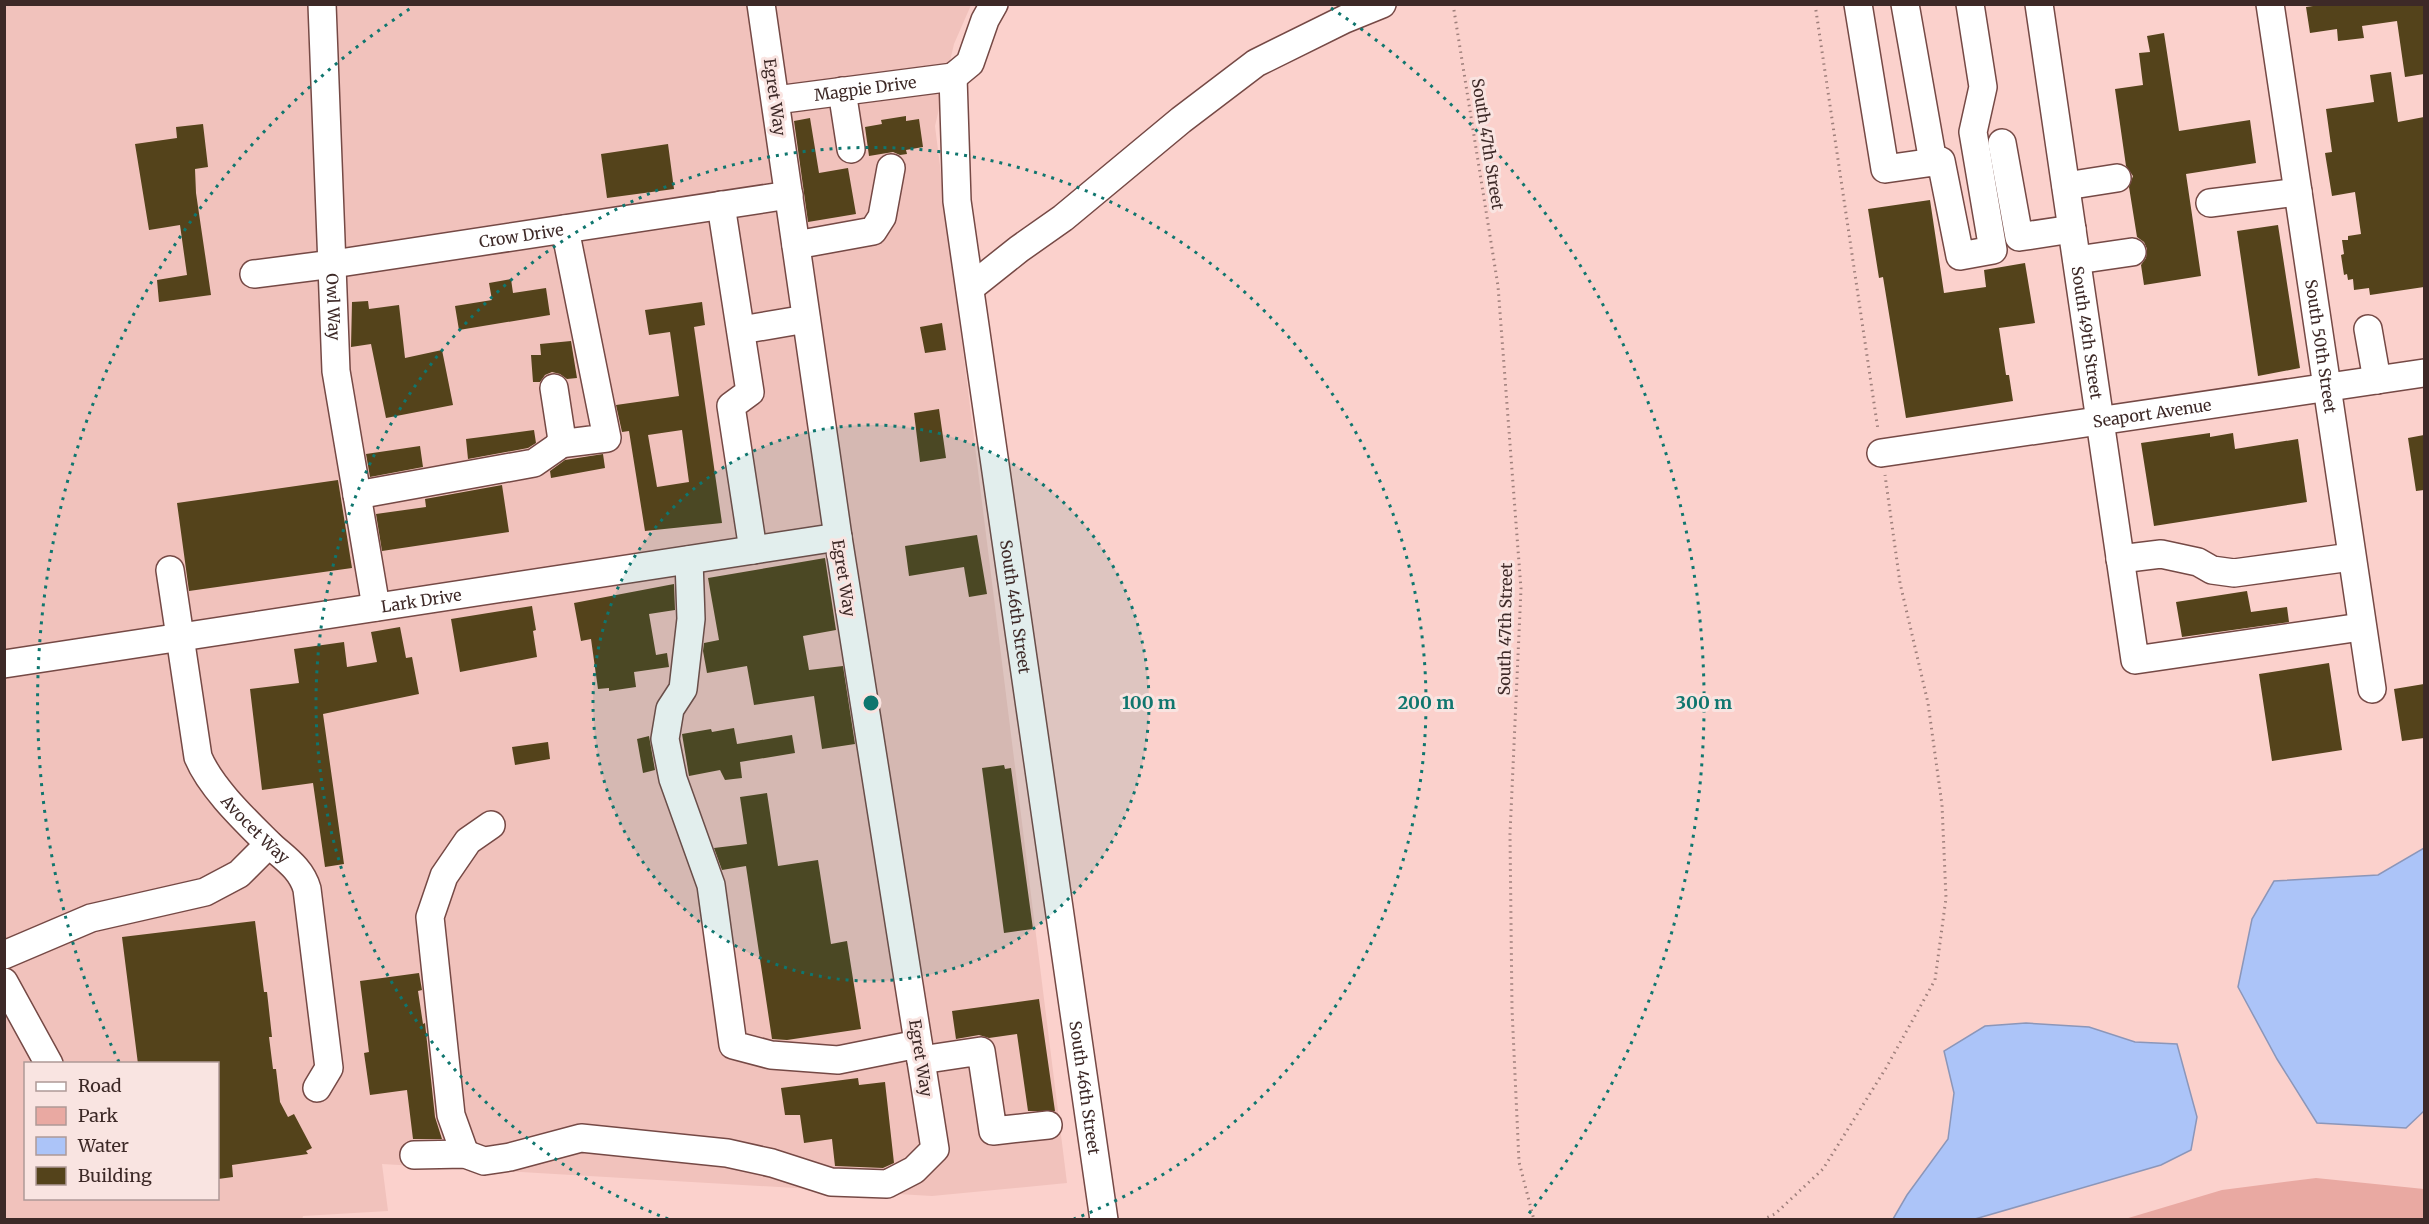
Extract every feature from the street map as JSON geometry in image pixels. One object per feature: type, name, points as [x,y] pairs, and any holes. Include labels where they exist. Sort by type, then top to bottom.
[{"type":"street","name":"Owl Way","points":[[322,4],[336,371],[375,607]]},
{"type":"street","name":"Egret Way","points":[[465,1154],[484,1161],[510,1157],[582,1138],[727,1153],[772,1163],[831,1182],[887,1184],[914,1170],[935,1149],[838,537],[761,4]]},
{"type":"street","points":[[953,77],[970,63],[985,20],[994,4]]},
{"type":"street","points":[[970,288],[1063,218],[1181,120],[1256,63],[1345,19],[1382,4]]},
{"type":"street","points":[[1858,4],[1885,169],[1941,161],[1960,256],[1993,250],[1973,132],[1983,87],[1970,4]]},
{"type":"street","points":[[1905,4],[1933,162]]},
{"type":"street","name":"South 49th Street","points":[[2039,4],[2135,660],[2361,627]]},
{"type":"street","name":"South 50th Street","points":[[2270,4],[2372,689]]},
{"type":"street","name":"Magpie Drive","points":[[776,100],[953,77]]},
{"type":"street","name":"South 46th Street","points":[[953,77],[957,201],[1104,1220]]},
{"type":"street","points":[[842,92],[851,149]]},
{"type":"street","points":[[2002,143],[2019,237],[2072,229]]},
{"type":"street","points":[[796,245],[873,231],[882,218],[891,168]]},
{"type":"street","points":[[2066,186],[2117,178]]},
{"type":"street","points":[[2210,203],[2298,192]]},
{"type":"street","name":"Crow Drive","points":[[254,274],[789,195]]},
{"type":"street","points":[[721,205],[750,392],[730,406],[753,550]]},
{"type":"street","points":[[357,495],[534,463],[559,444],[607,438],[565,229]]},
{"type":"street","points":[[2076,260],[2132,252]]},
{"type":"street","points":[[741,330],[806,319]]},
{"type":"street","points":[[2368,329],[2377,380]]},
{"type":"street","name":"Seaport Avenue","points":[[1881,453],[2424,373]]},
{"type":"street","points":[[554,388],[562,430],[559,444]]},
{"type":"street","name":"Lark Drive","points":[[4,664],[838,537]]},
{"type":"street","points":[[2120,559],[2161,554],[2199,562],[2212,570],[2234,573],[2351,557]]},
{"type":"street","points":[[688,560],[691,619],[683,689],[669,709],[665,739],[673,779],[711,885],[733,1045],[771,1055],[838,1060],[920,1052],[981,1051],[993,1131],[1048,1125]]},
{"type":"street","name":"Avocet Way","points":[[170,570],[178,636],[198,757],[220,791],[269,844],[294,865],[308,889],[329,1068],[317,1088]]},
{"type":"street","points":[[414,1155],[465,1154],[452,1115],[430,917],[444,876],[468,841],[491,825]]},
{"type":"street","points":[[4,955],[91,918],[205,892],[239,874],[269,844]]},
{"type":"street","points":[[4,982],[48,1062]]},
{"type":"path","name":"South 47th Street","points":[[1453,4],[1498,286],[1521,589],[1510,834],[1512,1009],[1519,1162],[1534,1220]]},
{"type":"path","points":[[1762,1220],[1774,1214],[1823,1169],[1886,1068],[1935,980],[1946,898],[1942,805],[1928,703],[1900,583],[1815,4]]},
{"type":"shaded area","points":[[5,5],[971,5],[954,44],[935,126],[1067,1183],[932,1196],[382,1164],[388,1211],[303,1216],[302,1220],[5,1220]]},
{"type":"green space","points":[[2316,1178],[2424,1189],[2424,1219],[2125,1219],[2222,1190]]},
{"type":"water","points":[[2424,848],[2424,1111],[2406,1128],[2317,1123],[2277,1059],[2238,987],[2252,919],[2274,881],[2378,875]]},
{"type":"water","points":[[2026,1023],[2089,1027],[2135,1042],[2177,1044],[2197,1117],[2191,1150],[2161,1165],[1975,1219],[1893,1219],[1907,1195],[1948,1139],[1954,1093],[1944,1051],[1985,1026]]},
{"type":"building","points":[[2327,4],[2424,4],[2424,74],[2405,77],[2397,21],[2362,26],[2364,38],[2338,41],[2337,29],[2310,33],[2306,7]]},
{"type":"building","points":[[2164,33],[2179,131],[2250,120],[2256,163],[2186,174],[2201,276],[2144,285],[2141,265],[2146,258],[2147,249],[2144,242],[2137,237],[2129,187],[2133,176],[2126,166],[2115,89],[2143,85],[2139,53],[2150,52],[2147,36]]},
{"type":"building","points":[[2391,72],[2398,122],[2424,117],[2424,287],[2370,295],[2369,288],[2354,290],[2353,279],[2348,280],[2347,274],[2344,275],[2341,255],[2344,254],[2342,240],[2348,240],[2348,236],[2361,234],[2355,192],[2332,196],[2325,153],[2332,152],[2326,109],[2374,102],[2370,75]]},
{"type":"building","points":[[906,116],[906,121],[919,119],[923,147],[906,150],[907,154],[900,155],[893,152],[869,156],[865,127],[882,124],[881,120]]},
{"type":"building","points":[[810,118],[819,173],[848,168],[856,214],[808,222],[794,121]]},
{"type":"building","points":[[203,124],[208,167],[195,169],[196,193],[211,295],[159,302],[157,280],[187,275],[180,225],[149,230],[135,144],[177,138],[176,127]]},
{"type":"building","points":[[668,144],[674,189],[607,198],[601,154]]},
{"type":"building","points":[[1930,200],[1944,293],[1986,287],[1984,270],[2025,263],[2035,323],[1999,328],[2006,375],[2009,375],[2013,401],[1906,418],[1883,277],[1879,278],[1868,209]]},
{"type":"building","points":[[2278,225],[2300,368],[2258,376],[2237,231]]},
{"type":"building","points":[[511,279],[513,293],[546,288],[550,315],[459,330],[455,306],[492,300],[489,283]]},
{"type":"building","points":[[368,301],[369,309],[399,305],[405,358],[442,350],[453,405],[386,418],[371,344],[351,347],[352,302]]},
{"type":"building","points":[[702,302],[705,325],[694,327],[722,523],[645,531],[629,431],[622,432],[616,405],[679,396],[670,332],[649,335],[645,310]],"holes":[[[682,430],[689,482],[657,487],[648,435]]]},
{"type":"building","points":[[942,323],[946,350],[925,353],[920,327]]},
{"type":"building","points":[[571,341],[577,378],[567,379],[552,372],[545,375],[540,382],[533,382],[531,355],[541,355],[540,344]]},
{"type":"building","points":[[939,409],[946,458],[920,462],[914,413]]},
{"type":"building","points":[[534,430],[536,443],[528,448],[468,459],[466,439]]},
{"type":"building","points":[[2210,433],[2210,437],[2233,433],[2235,449],[2298,439],[2307,502],[2154,526],[2141,443]]},
{"type":"building","points":[[2424,435],[2424,490],[2416,491],[2408,438]]},
{"type":"building","points":[[420,446],[423,467],[370,477],[366,454]]},
{"type":"building","points":[[603,454],[605,468],[551,478],[550,471],[565,460]]},
{"type":"building","points":[[338,480],[352,568],[189,591],[177,503]]},
{"type":"building","points":[[502,485],[509,532],[382,551],[376,514],[426,507],[425,499]]},
{"type":"building","points":[[977,535],[987,594],[969,597],[964,567],[909,576],[905,546]]},
{"type":"building","points":[[825,558],[836,630],[803,636],[809,670],[843,666],[855,744],[822,749],[814,696],[754,705],[747,666],[707,673],[703,651],[704,643],[719,640],[708,578]]},
{"type":"building","points":[[674,584],[675,610],[649,614],[656,655],[667,653],[669,667],[634,672],[636,687],[609,691],[609,688],[598,689],[591,639],[581,641],[574,603]]},
{"type":"building","points":[[2247,591],[2251,612],[2287,607],[2289,622],[2182,637],[2176,602]]},
{"type":"building","points":[[532,606],[537,657],[460,672],[451,619]]},
{"type":"building","points":[[400,627],[406,658],[412,657],[419,694],[323,714],[344,864],[325,867],[313,783],[262,790],[250,689],[299,683],[294,649],[344,642],[347,667],[377,662],[371,632]]},
{"type":"building","points":[[2329,663],[2342,750],[2272,761],[2259,674]]},
{"type":"building","points":[[2424,684],[2424,738],[2402,741],[2394,689]]},
{"type":"building","points":[[734,728],[737,744],[792,735],[795,753],[740,762],[742,778],[725,780],[720,770],[689,776],[682,734]]},
{"type":"building","points":[[649,736],[655,770],[643,773],[637,739]]},
{"type":"building","points":[[548,742],[550,759],[515,765],[512,747]]},
{"type":"building","points":[[1004,765],[1005,769],[1011,768],[1033,929],[1004,933],[982,768]]},
{"type":"building","points":[[767,793],[778,866],[818,860],[831,944],[847,941],[861,1029],[787,1040],[772,1039],[746,866],[722,870],[714,848],[747,844],[740,797]]},
{"type":"building","points":[[255,921],[264,992],[267,992],[273,1069],[276,1069],[280,1102],[288,1117],[294,1114],[312,1148],[306,1151],[308,1154],[232,1165],[233,1177],[219,1179],[219,1062],[138,1062],[122,937]]},
{"type":"building","points":[[419,973],[422,990],[418,991],[423,1024],[425,1023],[435,1117],[442,1139],[413,1139],[407,1090],[370,1095],[364,1053],[369,1052],[360,981]]},
{"type":"building","points":[[1039,999],[1055,1111],[1028,1111],[1017,1034],[989,1038],[979,1035],[956,1039],[952,1011]]},
{"type":"building","points":[[858,1078],[859,1085],[885,1082],[894,1163],[883,1168],[835,1166],[832,1139],[804,1143],[800,1115],[785,1115],[781,1088]]}]
